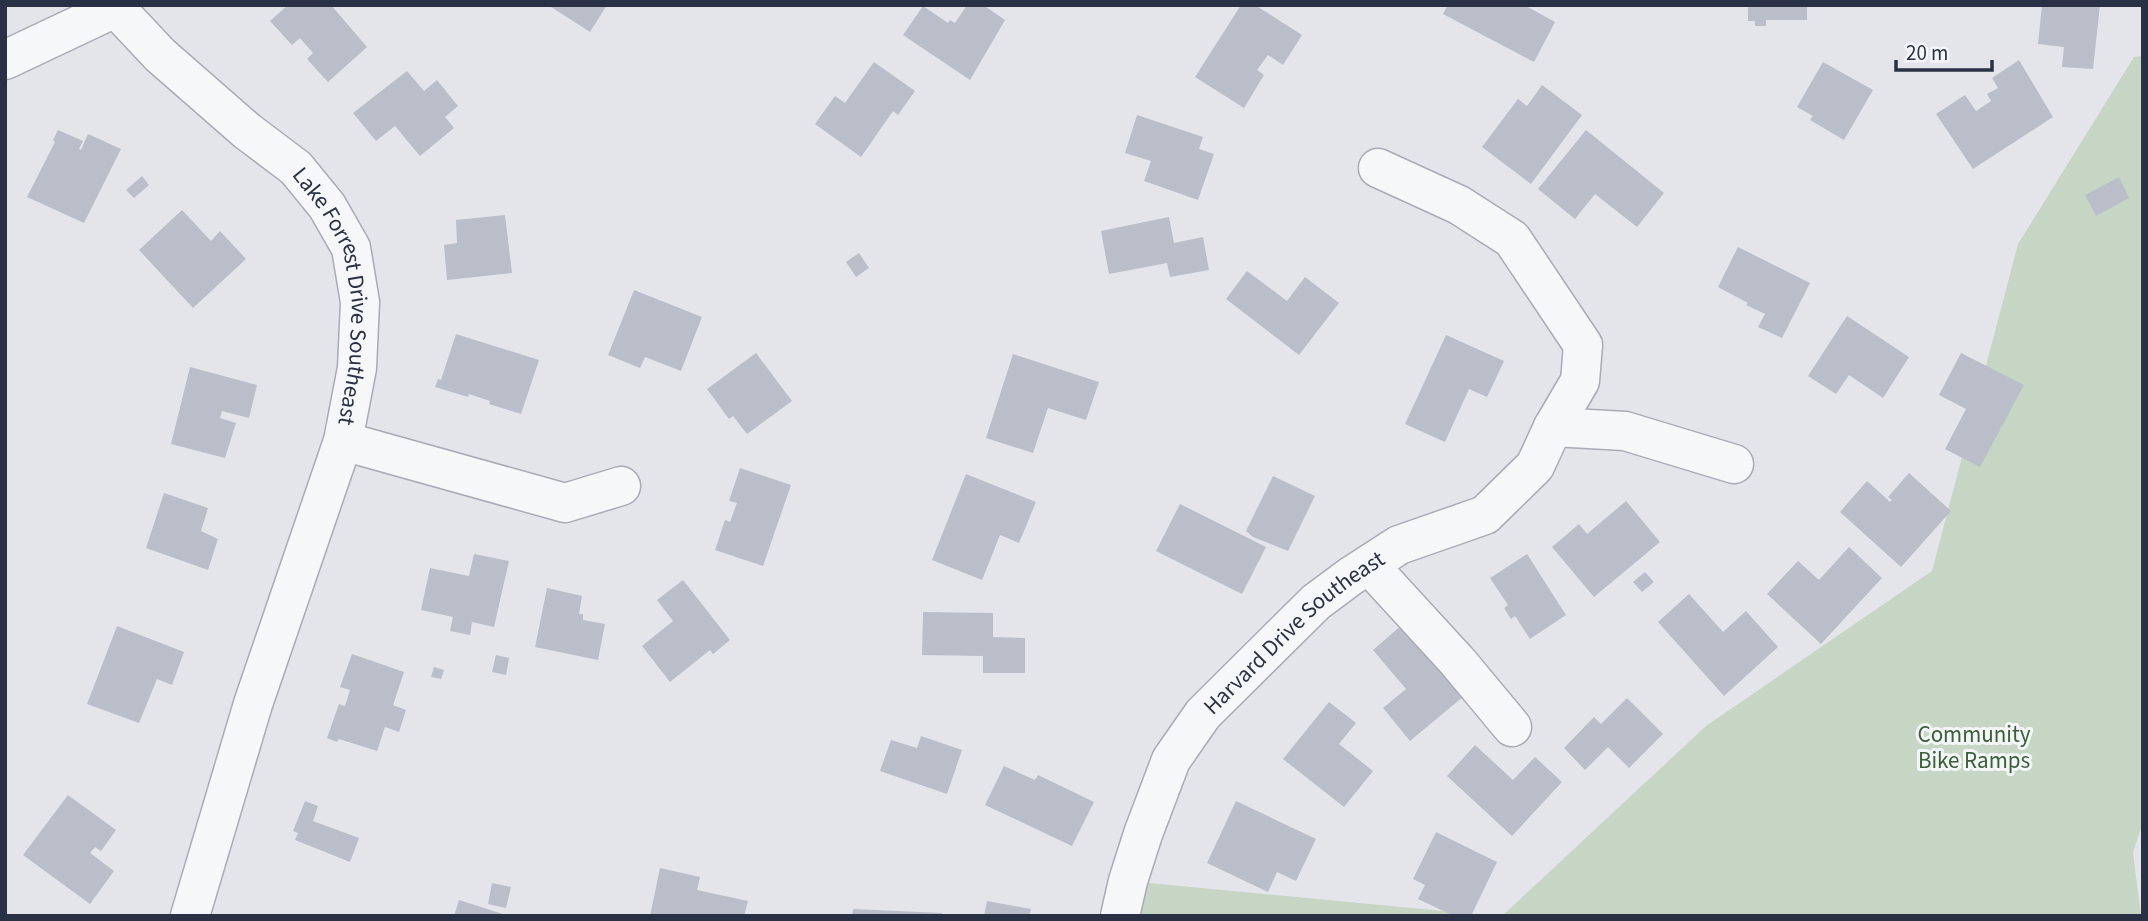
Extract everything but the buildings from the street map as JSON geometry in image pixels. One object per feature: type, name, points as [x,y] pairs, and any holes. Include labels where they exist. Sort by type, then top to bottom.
[{"type":"street","points":[[5,61],[114,6]]},
{"type":"street","name":"Lake Forrest Drive Southeast","points":[[114,6],[160,55],[247,131],[296,168],[327,206],[351,248],[360,302],[357,368],[344,441],[253,704],[201,911]]},
{"type":"street","name":"Harvard Drive Southeast","points":[[1120,916],[1143,834],[1171,760],[1203,714],[1316,602],[1399,545],[1485,515],[1535,466],[1553,427],[1580,381],[1583,345],[1512,239],[1459,205],[1378,168]]},
{"type":"street","points":[[1553,427],[1625,431],[1734,464]]},
{"type":"street","points":[[344,441],[565,503],[621,486]]},
{"type":"street","points":[[1369,565],[1458,662],[1512,727]]},
{"type":"green space","name":"Community Bike Ramps","points":[[2143,56],[2143,822],[2133,853],[2141,916],[1502,916],[1706,726],[1932,571],[2018,244],[2134,57]]},
{"type":"green space","points":[[1128,881],[1496,916],[1120,916]]}]
